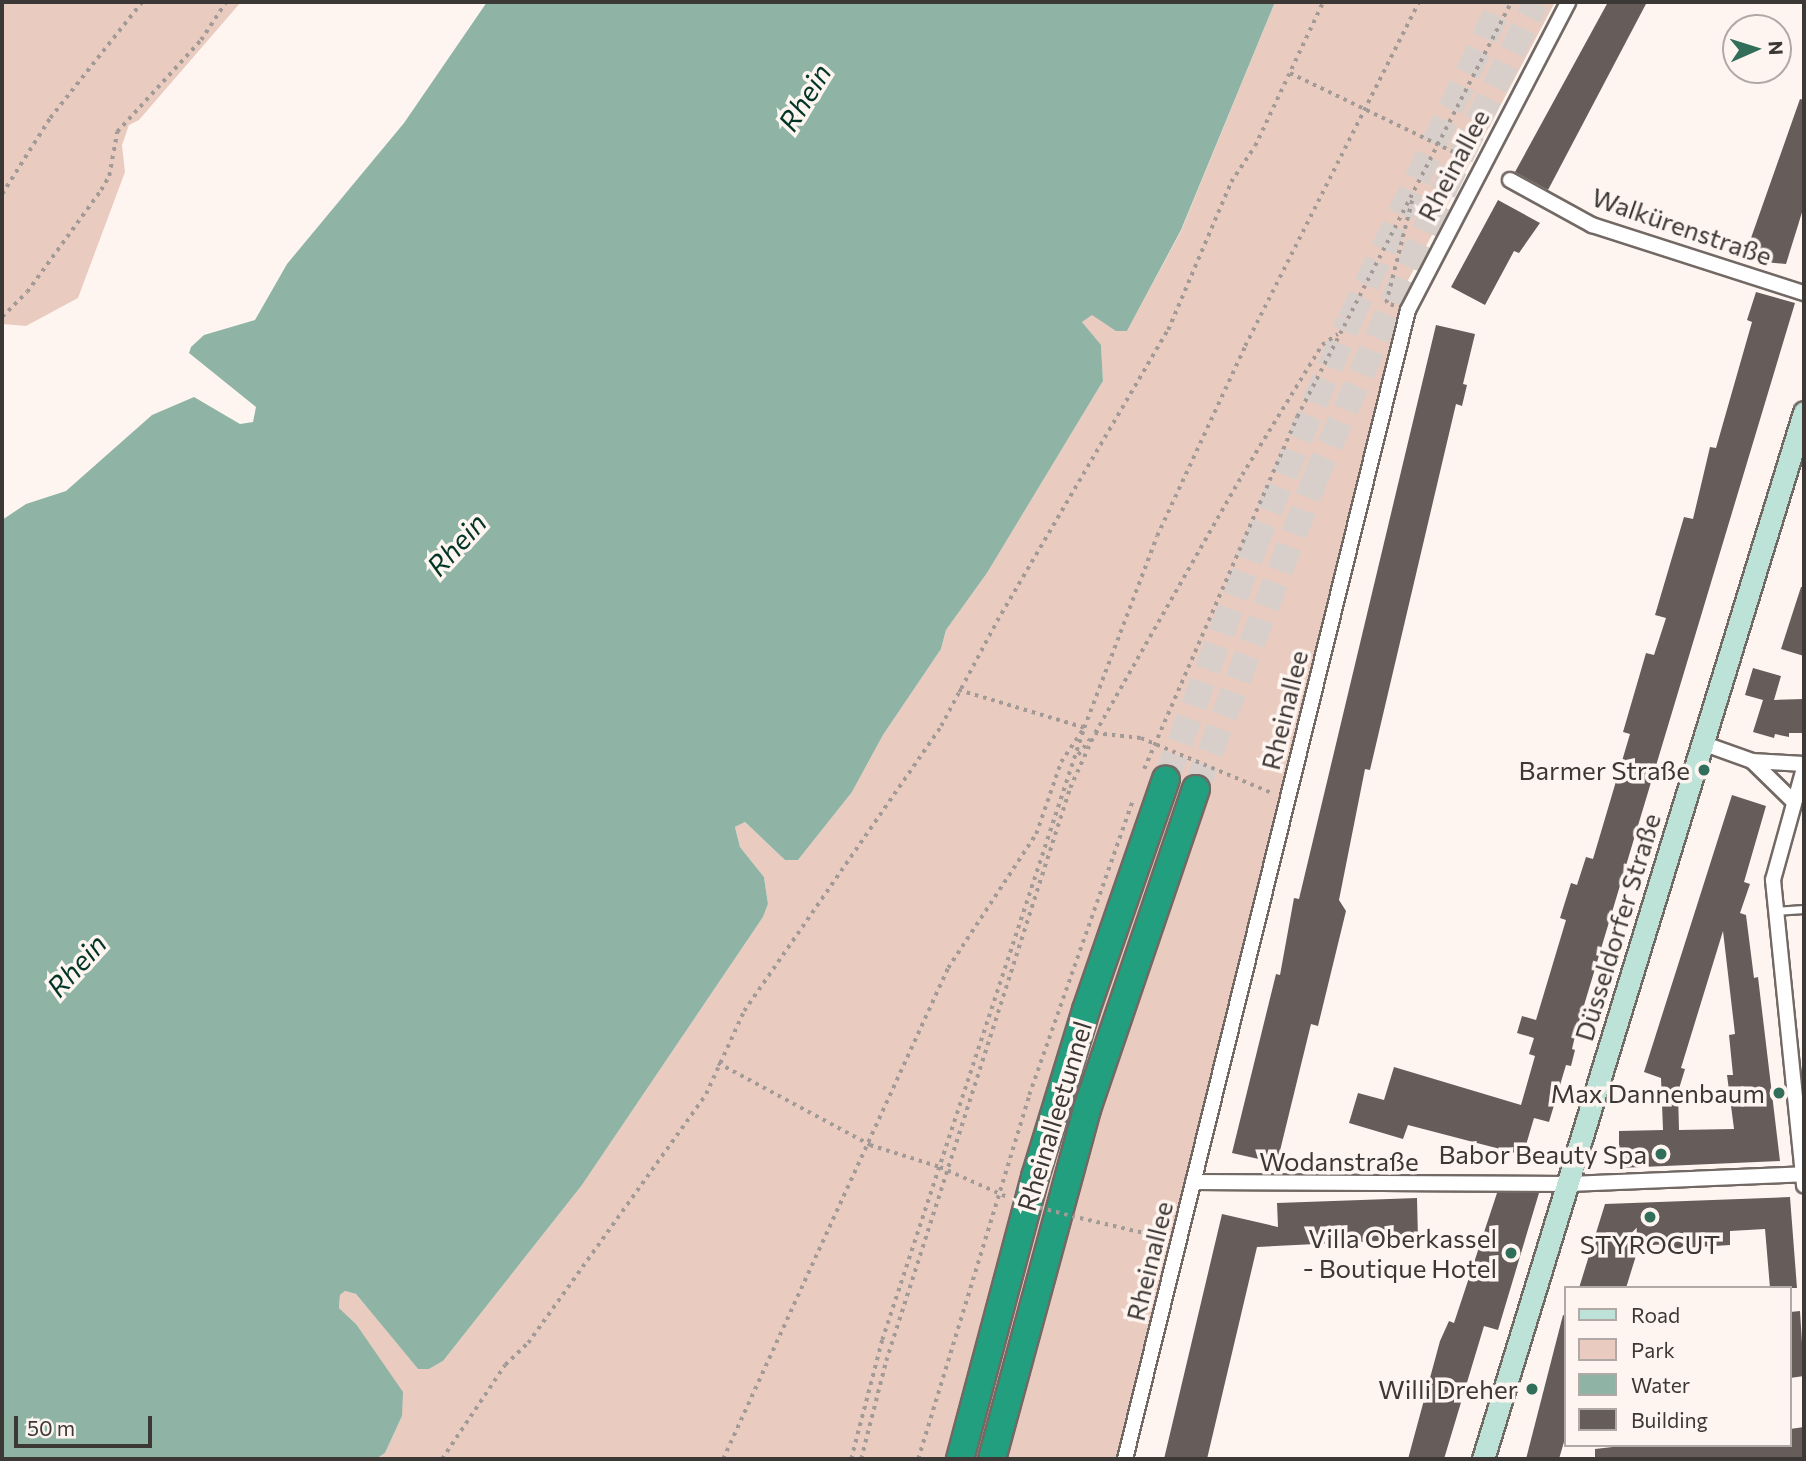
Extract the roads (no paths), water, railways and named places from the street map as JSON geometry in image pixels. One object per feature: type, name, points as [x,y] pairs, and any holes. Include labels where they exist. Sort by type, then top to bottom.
[{"type":"highway","name":"Rheinalleetunnel","points":[[960,1459],[1035,1177],[1154,778]]},
{"type":"highway","name":"Rheinalleetunnel","points":[[992,1459],[1087,1109],[1196,789]]},
{"type":"street","name":"Rheinallee","points":[[1125,1459],[1408,310],[1480,165],[1568,2]]},
{"type":"street","name":"Walkürenstraße","points":[[1510,180],[1592,225],[1804,293]]},
{"type":"street","name":"Düsseldorfer Straße","points":[[1483,1459],[1804,412]]},
{"type":"street","points":[[1702,743],[1752,761],[1804,766],[1773,880],[1774,911],[1804,1178]]},
{"type":"street","points":[[1752,761],[1794,802]]},
{"type":"street","name":"Wodanstraße","points":[[1193,1182],[1569,1184],[1804,1178]]},
{"type":"lane","points":[[1774,911],[1804,909]]},
{"type":"water","name":"Rhein","points":[[487,2],[1275,2],[1181,230],[1127,331],[1116,331],[1092,315],[1082,322],[1101,345],[1103,381],[987,573],[946,630],[941,649],[883,735],[852,792],[798,860],[785,860],[745,822],[735,827],[740,847],[764,877],[768,904],[763,917],[582,1185],[443,1361],[429,1369],[418,1369],[356,1294],[345,1291],[340,1295],[339,1308],[356,1324],[403,1392],[402,1416],[385,1453],[376,1459],[2,1459],[2,520],[26,504],[66,491],[152,415],[194,397],[240,424],[253,422],[256,407],[189,353],[191,347],[204,335],[255,320],[287,264],[404,123]]},
{"type":"tunnel","points":[[1166,779],[1254,547],[1350,320],[1502,2]]},
{"type":"tunnel","points":[[1196,789],[1314,481],[1426,227],[1536,2]]},
{"type":"place","name":"Barmer Straße","points":[[1704,770]]},
{"type":"place","name":"Max Dannenbaum","points":[[1779,1093]]},
{"type":"place","name":"Babor Beauty Spa","points":[[1661,1154]]},
{"type":"place","name":"STYROCUT","points":[[1650,1217]]},
{"type":"place","name":"Villa Oberkassel - Boutique Hotel","points":[[1511,1253]]},
{"type":"place","name":"Willi Dreher","points":[[1532,1389]]}]
